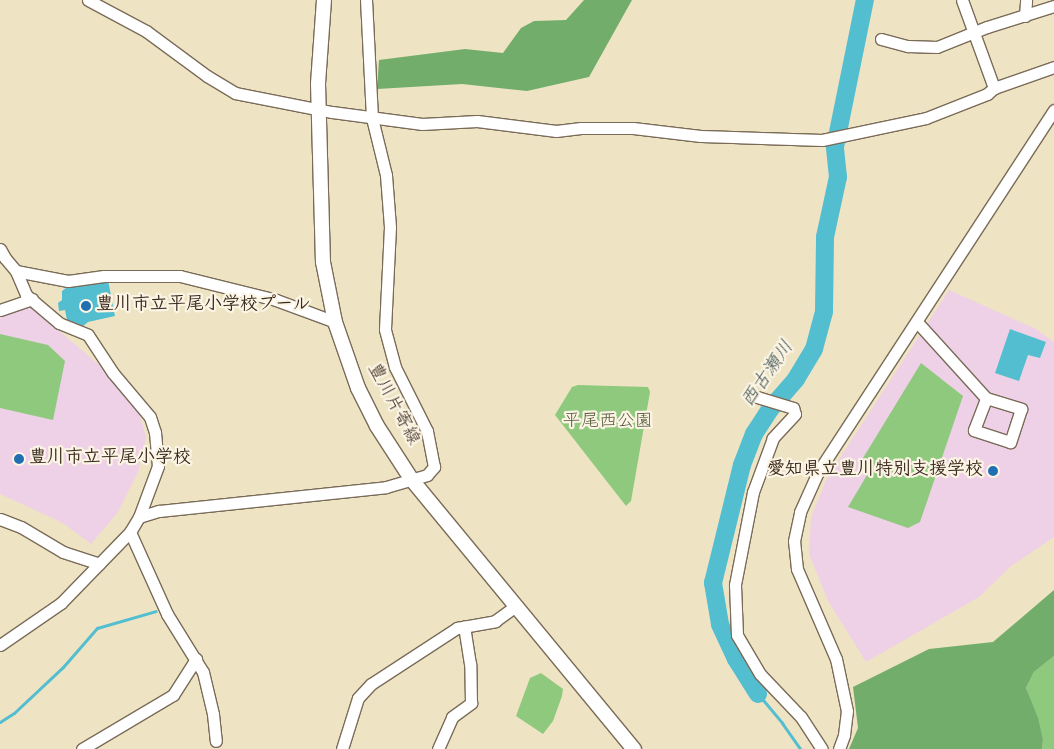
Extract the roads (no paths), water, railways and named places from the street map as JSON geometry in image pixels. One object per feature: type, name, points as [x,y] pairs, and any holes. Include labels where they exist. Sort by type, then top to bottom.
[{"type":"main road","name":"豊川片寄線","points":[[324,0],[318,109],[322,262],[335,322],[362,396],[377,426],[412,480],[634,749]]},
{"type":"street","points":[[88,0],[146,32],[207,76],[236,93],[318,109],[422,124],[477,121],[556,131],[581,128],[633,128],[701,136],[822,140],[926,118],[988,94],[994,88],[1054,67]]},
{"type":"street","points":[[139,517],[159,511],[386,487],[427,475],[434,467],[427,430],[395,367],[385,329],[390,227],[386,175],[372,118],[366,0]]},
{"type":"street","points":[[962,0],[994,88]]},
{"type":"street","points":[[1025,16],[1026,0]]},
{"type":"street","points":[[881,39],[908,46],[937,46],[1054,6]]},
{"type":"street","points":[[839,749],[844,734],[847,711],[836,659],[797,569],[794,541],[800,512],[818,472],[1054,110]]},
{"type":"street","points":[[0,249],[16,271],[26,294],[60,324],[88,335],[113,373],[150,417],[154,432],[158,466],[139,517],[130,532],[61,603],[0,645]]},
{"type":"street","points":[[16,271],[68,281],[104,276],[180,276],[276,300],[335,322]]},
{"type":"street","points":[[0,310],[32,300]]},
{"type":"street","points":[[917,322],[986,398],[1021,409],[1010,442],[974,430],[986,398]]},
{"type":"street","points":[[757,397],[793,408],[795,414],[773,438],[753,492],[743,532],[735,585],[737,635],[760,674],[801,717],[822,749]]},
{"type":"street","points":[[0,519],[21,527],[63,552],[99,564]]},
{"type":"street","points":[[130,532],[167,614],[203,672],[213,714],[216,741]]},
{"type":"street","points":[[342,749],[358,698],[371,684],[457,628],[495,621],[516,606]]},
{"type":"street","points":[[438,749],[452,716],[471,703],[470,664],[464,626]]},
{"type":"street","points":[[82,749],[173,695],[196,659]]},
{"type":"water","name":"豊川市立平尾小学校プール","points":[[108,280],[115,316],[88,322],[82,327],[67,320],[65,310],[59,311],[58,303],[62,300],[62,291],[66,288]]},
{"type":"water","points":[[1010,329],[1046,342],[1040,358],[1028,355],[1019,381],[995,373]]},
{"type":"waterway","name":"西古瀬川","points":[[758,694],[736,659],[720,624],[713,583],[742,465],[754,434],[771,408],[796,379],[814,349],[824,311],[825,237],[838,177],[835,147],[865,0]]},
{"type":"waterway","points":[[0,722],[14,713],[63,667],[97,628],[156,611]]},
{"type":"waterway","name":"西古瀬川","points":[[758,694],[800,749]]},
{"type":"place","name":"豊川市立平尾小学校プール","points":[[86,306]]},
{"type":"place","name":"豊川市立平尾小学校","points":[[19,459]]},
{"type":"place","name":"愛知県立豊川特別支援学校","points":[[993,471]]},
{"type":"park label","name":"平尾西公園","points":[[608,423]]}]
